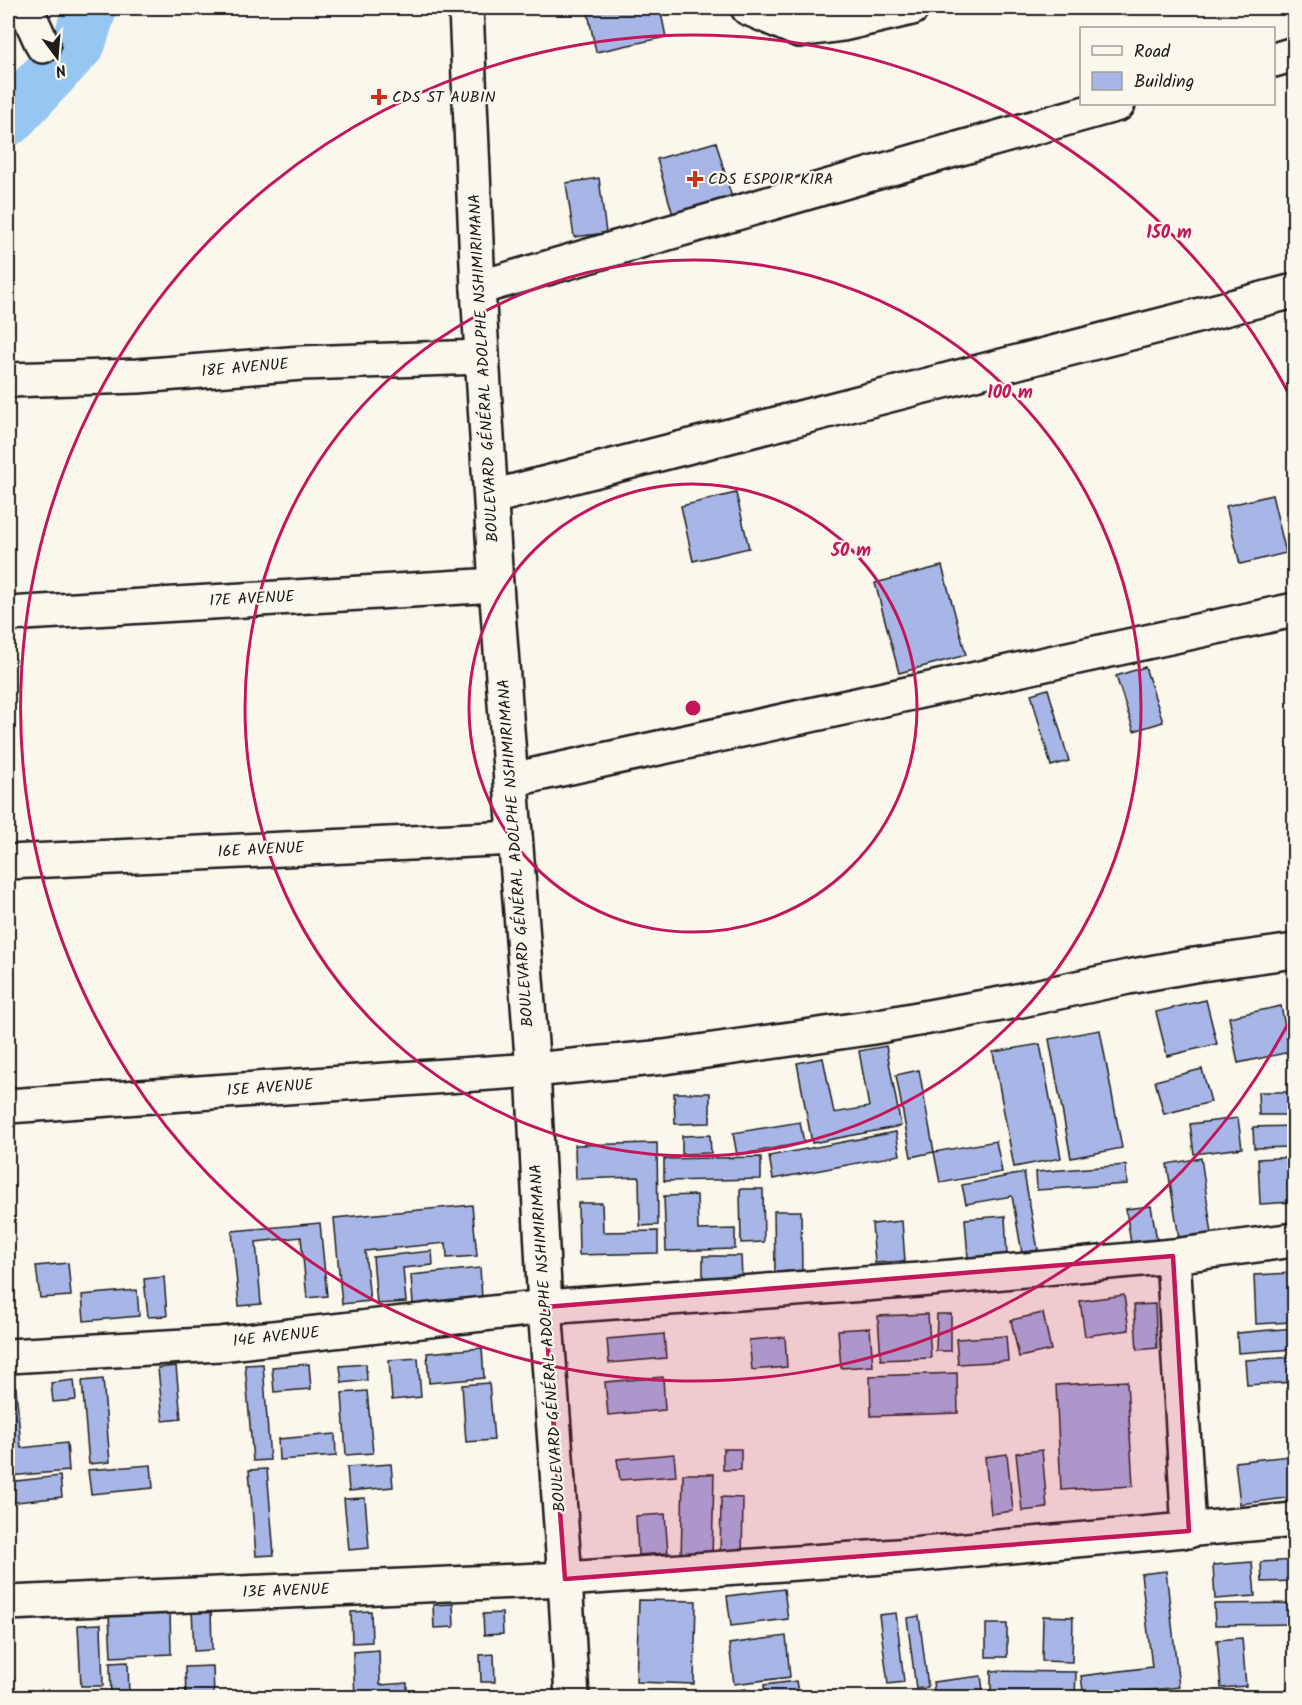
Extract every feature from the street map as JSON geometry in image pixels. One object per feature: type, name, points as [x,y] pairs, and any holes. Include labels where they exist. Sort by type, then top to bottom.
[{"type":"street","points":[[26,8],[43,46]]},
{"type":"street","name":"BOULEVARD GÉNÉRAL ADOLPHE NSHIMIRIMANA","points":[[466,8],[478,288],[496,585],[533,1070],[544,1307],[572,1698]]},
{"type":"street","points":[[748,8],[799,30],[843,24],[912,8]]},
{"type":"street","points":[[1275,60],[1294,54]]},
{"type":"street","points":[[478,288],[1114,105]]},
{"type":"street","points":[[492,497],[1294,291]]},
{"type":"street","name":"18E AVENUE","points":[[8,380],[148,376],[302,363],[482,357]]},
{"type":"street","name":"17E AVENUE","points":[[8,614],[496,585]]},
{"type":"street","points":[[511,780],[1294,610]]},
{"type":"street","name":"16E AVENUE","points":[[8,862],[515,838]]},
{"type":"street","name":"15E AVENUE","points":[[8,1106],[533,1070],[663,1057],[868,1028],[1194,965],[1294,951]]},
{"type":"street","name":"14E AVENUE","points":[[8,1356],[220,1344],[544,1307],[919,1280],[1173,1256],[1294,1240]]},
{"type":"street","points":[[1173,1256],[1189,1531]]},
{"type":"street","name":"13E AVENUE","points":[[8,1603],[565,1579],[912,1555],[1294,1520]]},
{"type":"highlighted area","points":[[1173,1256],[1189,1531],[565,1579],[545,1307]]},
{"type":"building","points":[[587,8],[660,8],[666,37],[596,52]]},
{"type":"building","name":"CDS ESPOIR KIRA","points":[[716,142],[732,198],[673,215],[657,159]]},
{"type":"building","points":[[599,178],[606,233],[574,237],[566,183]]},
{"type":"building","points":[[736,493],[749,548],[693,561],[681,506]]},
{"type":"building","points":[[1272,495],[1286,553],[1240,564],[1226,506]]},
{"type":"building","points":[[942,566],[966,655],[899,673],[875,583]]},
{"type":"building","points":[[1145,667],[1163,722],[1134,731],[1116,676]]},
{"type":"building","points":[[1048,689],[1069,761],[1051,766],[1031,694]]},
{"type":"building","points":[[1206,1000],[1217,1044],[1167,1056],[1156,1012]]},
{"type":"building","points":[[1281,1006],[1290,1052],[1238,1063],[1229,1017]]},
{"type":"building","points":[[1100,1030],[1122,1148],[1071,1158],[1049,1039]]},
{"type":"building","points":[[1040,1044],[1061,1158],[1014,1167],[993,1052]]},
{"type":"building","points":[[886,1046],[901,1126],[812,1143],[797,1063],[823,1058],[834,1113],[869,1107],[859,1051]]},
{"type":"building","points":[[1202,1069],[1211,1102],[1164,1114],[1155,1081]]},
{"type":"building","points":[[919,1070],[934,1152],[911,1157],[896,1075]]},
{"type":"building","points":[[1258,1092],[1294,1092],[1294,1115],[1259,1115]]},
{"type":"building","points":[[674,1093],[710,1093],[710,1123],[675,1124]]},
{"type":"building","points":[[1238,1118],[1242,1148],[1194,1154],[1190,1124]]},
{"type":"building","points":[[800,1122],[804,1143],[737,1155],[733,1133]]},
{"type":"building","points":[[1294,1126],[1294,1147],[1254,1148],[1253,1127]]},
{"type":"building","points":[[896,1132],[900,1155],[773,1179],[769,1156]]},
{"type":"building","points":[[710,1135],[711,1153],[682,1154],[682,1136]]},
{"type":"building","points":[[996,1141],[1002,1172],[940,1183],[934,1152]]},
{"type":"building","points":[[657,1143],[658,1225],[640,1226],[639,1177],[576,1179],[575,1145]]},
{"type":"building","points":[[761,1157],[761,1179],[664,1181],[664,1159]]},
{"type":"building","points":[[1294,1157],[1294,1202],[1260,1204],[1258,1159]]},
{"type":"building","points":[[1201,1158],[1212,1234],[1179,1238],[1167,1164]]},
{"type":"building","points":[[1126,1165],[1127,1184],[1037,1190],[1036,1172]]},
{"type":"building","points":[[1024,1173],[1038,1250],[1022,1253],[1012,1196],[966,1204],[962,1185]]},
{"type":"building","points":[[740,1189],[763,1189],[764,1242],[741,1243]]},
{"type":"building","points":[[697,1195],[698,1230],[735,1229],[735,1249],[666,1251],[664,1196]]},
{"type":"building","points":[[578,1203],[602,1203],[603,1232],[658,1231],[658,1253],[579,1255]]},
{"type":"building","points":[[472,1205],[477,1256],[447,1258],[446,1243],[365,1251],[370,1301],[342,1304],[334,1218]]},
{"type":"building","points":[[1151,1206],[1157,1240],[1131,1244],[1126,1209]]},
{"type":"building","points":[[774,1211],[801,1211],[802,1271],[775,1272]]},
{"type":"building","points":[[1005,1216],[1007,1255],[968,1258],[965,1219]]},
{"type":"building","points":[[902,1221],[905,1261],[875,1263],[872,1224]]},
{"type":"building","points":[[320,1223],[327,1296],[307,1298],[301,1237],[256,1242],[261,1304],[239,1306],[232,1231]]},
{"type":"building","points":[[432,1251],[433,1265],[403,1268],[406,1302],[377,1304],[373,1257]]},
{"type":"building","points":[[703,1256],[741,1256],[742,1277],[703,1278]]},
{"type":"building","points":[[68,1263],[71,1296],[40,1298],[36,1266]]},
{"type":"building","points":[[480,1268],[482,1298],[413,1305],[411,1275]]},
{"type":"building","points":[[1291,1273],[1293,1322],[1256,1324],[1254,1275]]},
{"type":"building","points":[[164,1277],[167,1316],[148,1317],[144,1279]]},
{"type":"building","points":[[137,1290],[139,1316],[84,1321],[82,1295]]},
{"type":"building","points":[[1124,1295],[1129,1330],[1085,1336],[1080,1301]]},
{"type":"building","points":[[1155,1304],[1157,1348],[1137,1350],[1134,1305]]},
{"type":"building","points":[[1043,1313],[1051,1350],[1019,1357],[1011,1320]]},
{"type":"building","points":[[928,1314],[931,1358],[881,1360],[878,1316]]},
{"type":"building","points":[[937,1314],[951,1314],[951,1351],[936,1351]]},
{"type":"building","points":[[870,1328],[873,1366],[841,1368],[838,1330]]},
{"type":"building","points":[[1294,1328],[1294,1349],[1238,1353],[1237,1333]]},
{"type":"building","points":[[664,1334],[666,1358],[609,1363],[607,1339]]},
{"type":"building","points":[[1006,1336],[1008,1361],[958,1364],[956,1339]]},
{"type":"building","points":[[785,1337],[787,1367],[752,1370],[749,1340]]},
{"type":"building","points":[[482,1348],[484,1378],[429,1383],[427,1353]]},
{"type":"building","points":[[1294,1357],[1294,1382],[1247,1385],[1245,1360]]},
{"type":"building","points":[[418,1358],[421,1397],[392,1400],[389,1360]]},
{"type":"building","points":[[263,1364],[270,1460],[253,1461],[245,1365]]},
{"type":"building","points":[[309,1364],[311,1389],[274,1392],[272,1367]]},
{"type":"building","points":[[366,1364],[367,1380],[342,1383],[340,1366]]},
{"type":"building","points":[[176,1366],[181,1419],[163,1421],[158,1368]]},
{"type":"building","points":[[957,1373],[958,1413],[871,1416],[870,1376]]},
{"type":"building","points":[[663,1377],[665,1410],[608,1415],[605,1382]]},
{"type":"building","points":[[103,1379],[110,1462],[89,1464],[82,1381]]},
{"type":"building","points":[[74,1380],[76,1400],[53,1402],[51,1383]]},
{"type":"building","points":[[1127,1381],[1133,1486],[1061,1490],[1056,1385]]},
{"type":"building","points":[[489,1383],[494,1440],[466,1442],[462,1385]]},
{"type":"building","points":[[16,1387],[21,1448],[67,1443],[69,1471],[8,1476],[8,1388]]},
{"type":"building","points":[[367,1391],[373,1453],[346,1455],[342,1393]]},
{"type":"building","points":[[335,1434],[336,1456],[279,1460],[278,1439]]},
{"type":"building","points":[[723,1449],[741,1449],[741,1470],[723,1470]]},
{"type":"building","points":[[1042,1450],[1047,1508],[1022,1511],[1016,1453]]},
{"type":"building","points":[[674,1454],[676,1476],[620,1480],[617,1459]]},
{"type":"building","points":[[1007,1454],[1013,1511],[991,1514],[985,1457]]},
{"type":"building","points":[[1289,1456],[1294,1497],[1240,1504],[1235,1462]]},
{"type":"building","points":[[391,1464],[393,1487],[349,1491],[347,1467]]},
{"type":"building","points":[[151,1465],[153,1488],[91,1494],[88,1470]]},
{"type":"building","points":[[267,1469],[274,1555],[256,1556],[249,1470]]},
{"type":"building","points":[[683,1474],[714,1474],[712,1559],[681,1559]]},
{"type":"building","points":[[60,1476],[62,1497],[8,1503],[8,1482]]},
{"type":"building","points":[[721,1497],[743,1498],[742,1563],[720,1562]]},
{"type":"building","points":[[365,1498],[369,1548],[349,1550],[344,1499]]},
{"type":"building","points":[[665,1514],[668,1553],[638,1555],[636,1516]]},
{"type":"building","points":[[1294,1560],[1294,1581],[1262,1582],[1261,1562]]},
{"type":"building","points":[[1252,1562],[1255,1596],[1215,1599],[1213,1565]]},
{"type":"building","points":[[1166,1571],[1179,1687],[1084,1698],[1081,1676],[1152,1667],[1141,1574]]},
{"type":"building","points":[[784,1589],[788,1619],[731,1626],[727,1596]]},
{"type":"building","points":[[639,1600],[696,1601],[694,1684],[636,1682]]},
{"type":"building","points":[[1294,1603],[1294,1624],[1215,1625],[1214,1604]]},
{"type":"building","points":[[453,1604],[454,1627],[434,1628],[433,1605]]},
{"type":"building","points":[[211,1609],[212,1650],[194,1651],[192,1610]]},
{"type":"building","points":[[371,1611],[372,1642],[352,1643],[351,1612]]},
{"type":"building","points":[[170,1612],[171,1654],[111,1657],[109,1614]]},
{"type":"building","points":[[502,1613],[503,1634],[484,1635],[483,1614]]},
{"type":"building","points":[[896,1613],[904,1682],[888,1684],[879,1615]]},
{"type":"building","points":[[919,1616],[928,1687],[916,1689],[907,1618]]},
{"type":"building","points":[[1043,1616],[1073,1617],[1072,1662],[1042,1661]]},
{"type":"building","points":[[101,1624],[103,1686],[81,1686],[78,1625]]},
{"type":"building","points":[[986,1624],[1007,1624],[1007,1657],[986,1657]]},
{"type":"building","points":[[786,1636],[790,1677],[734,1684],[729,1644]]},
{"type":"building","points":[[1242,1638],[1246,1686],[1221,1688],[1217,1640]]},
{"type":"building","points":[[379,1650],[380,1685],[407,1683],[407,1698],[355,1698],[353,1652]]},
{"type":"building","points":[[494,1654],[495,1682],[481,1682],[480,1655]]},
{"type":"building","points":[[128,1662],[129,1697],[111,1698],[110,1663]]},
{"type":"building","points":[[213,1666],[214,1698],[186,1698],[185,1667]]},
{"type":"building","points":[[991,1671],[1076,1672],[1075,1698],[991,1698]]},
{"type":"building","points":[[981,1676],[984,1698],[935,1698],[933,1682]]},
{"type":"building","points":[[796,1681],[799,1698],[765,1698],[764,1685]]},
{"type":"building","points":[[746,1689],[747,1698],[677,1698]]},
{"type":"building","points":[[179,1690],[179,1698],[138,1698],[137,1691]]},
{"type":"building","points":[[78,1694],[79,1698],[20,1698],[20,1697]]},
{"type":"waterway","points":[[8,119],[79,43],[90,8]]},
{"type":"place","name":"CDS ST AUBIN","points":[[379,97]]},
{"type":"place","name":"CDS ESPOIR KIRA","points":[[695,179]]}]
